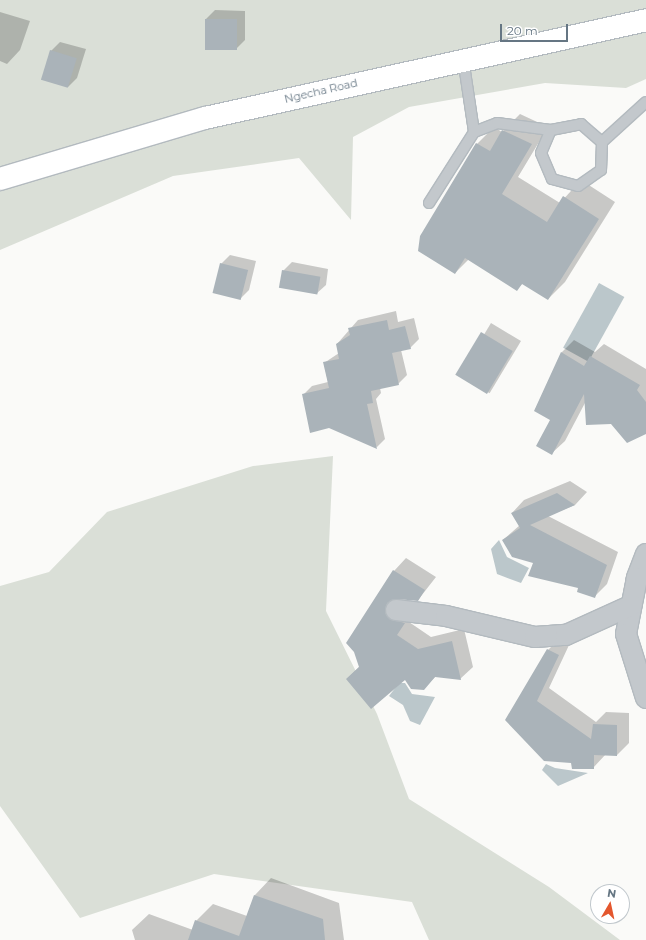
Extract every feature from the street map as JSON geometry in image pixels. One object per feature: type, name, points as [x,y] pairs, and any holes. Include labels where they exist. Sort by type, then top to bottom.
[{"type":"main road","name":"Ngecha Road","points":[[0,179],[206,118],[464,58],[646,20]]},
{"type":"street","points":[[646,554],[632,605],[626,634],[646,698]]},
{"type":"street","points":[[396,610],[446,616],[535,637],[566,635],[632,605]]},
{"type":"lane","points":[[464,58],[474,132]]},
{"type":"lane","points":[[551,130],[541,153],[552,179],[578,186],[601,170],[602,142],[646,102]]},
{"type":"lane","points":[[429,203],[474,132],[484,126],[503,123],[551,130],[581,124],[602,142]]},
{"type":"shaded area","points":[[0,0],[646,0],[646,79],[626,88],[545,83],[409,107],[353,137],[351,220],[299,158],[173,176],[0,250]]},
{"type":"shaded area","points":[[599,283],[624,297],[588,362],[563,348]]},
{"type":"shaded area","points":[[333,456],[326,611],[377,714],[409,799],[549,887],[590,918],[590,924],[599,924],[620,940],[429,940],[412,902],[214,874],[80,918],[0,806],[0,586],[49,572],[107,512],[253,466]]},
{"type":"shaded area","points":[[499,540],[507,557],[529,568],[521,583],[497,574],[491,549]]},
{"type":"shaded area","points":[[399,683],[405,683],[412,694],[435,697],[420,725],[410,721],[403,705],[389,696]]},
{"type":"shaded area","points":[[546,764],[555,768],[588,773],[558,786],[542,770]]},
{"type":"building","points":[[205,19],[237,19],[237,50],[205,50]]},
{"type":"building","points":[[50,50],[77,58],[68,88],[41,80]]},
{"type":"building","points":[[502,130],[532,144],[502,194],[547,222],[563,196],[599,219],[548,300],[522,284],[517,291],[465,258],[455,274],[418,251],[420,236],[476,143],[490,151]]},
{"type":"building","points":[[220,263],[248,270],[241,300],[213,293]]},
{"type":"building","points":[[282,270],[320,277],[317,294],[279,288]]},
{"type":"building","points":[[387,320],[389,330],[405,326],[411,349],[392,353],[399,385],[371,391],[373,403],[367,404],[377,449],[329,428],[310,433],[302,394],[329,388],[323,362],[339,359],[336,344],[350,335],[348,328]]},
{"type":"building","points":[[481,332],[513,351],[487,394],[455,375]]},
{"type":"building","points":[[561,352],[584,366],[590,356],[640,385],[637,390],[646,402],[646,434],[627,443],[611,424],[586,425],[584,394],[552,455],[536,446],[550,420],[534,411]]},
{"type":"building","points":[[557,493],[575,505],[530,525],[607,565],[595,598],[577,592],[578,588],[528,576],[533,563],[512,557],[502,540],[520,528],[511,513]]},
{"type":"building","points":[[393,570],[425,590],[418,601],[397,599],[387,603],[389,619],[405,623],[397,635],[418,649],[452,641],[461,680],[435,677],[424,690],[411,689],[405,680],[371,709],[346,679],[359,667],[354,652],[346,643]]},
{"type":"building","points":[[547,649],[559,655],[537,701],[591,739],[593,724],[617,725],[617,756],[594,755],[594,769],[572,769],[571,763],[544,761],[505,720]]},
{"type":"building","points":[[254,895],[323,919],[325,940],[188,940],[195,920],[239,936]]}]
